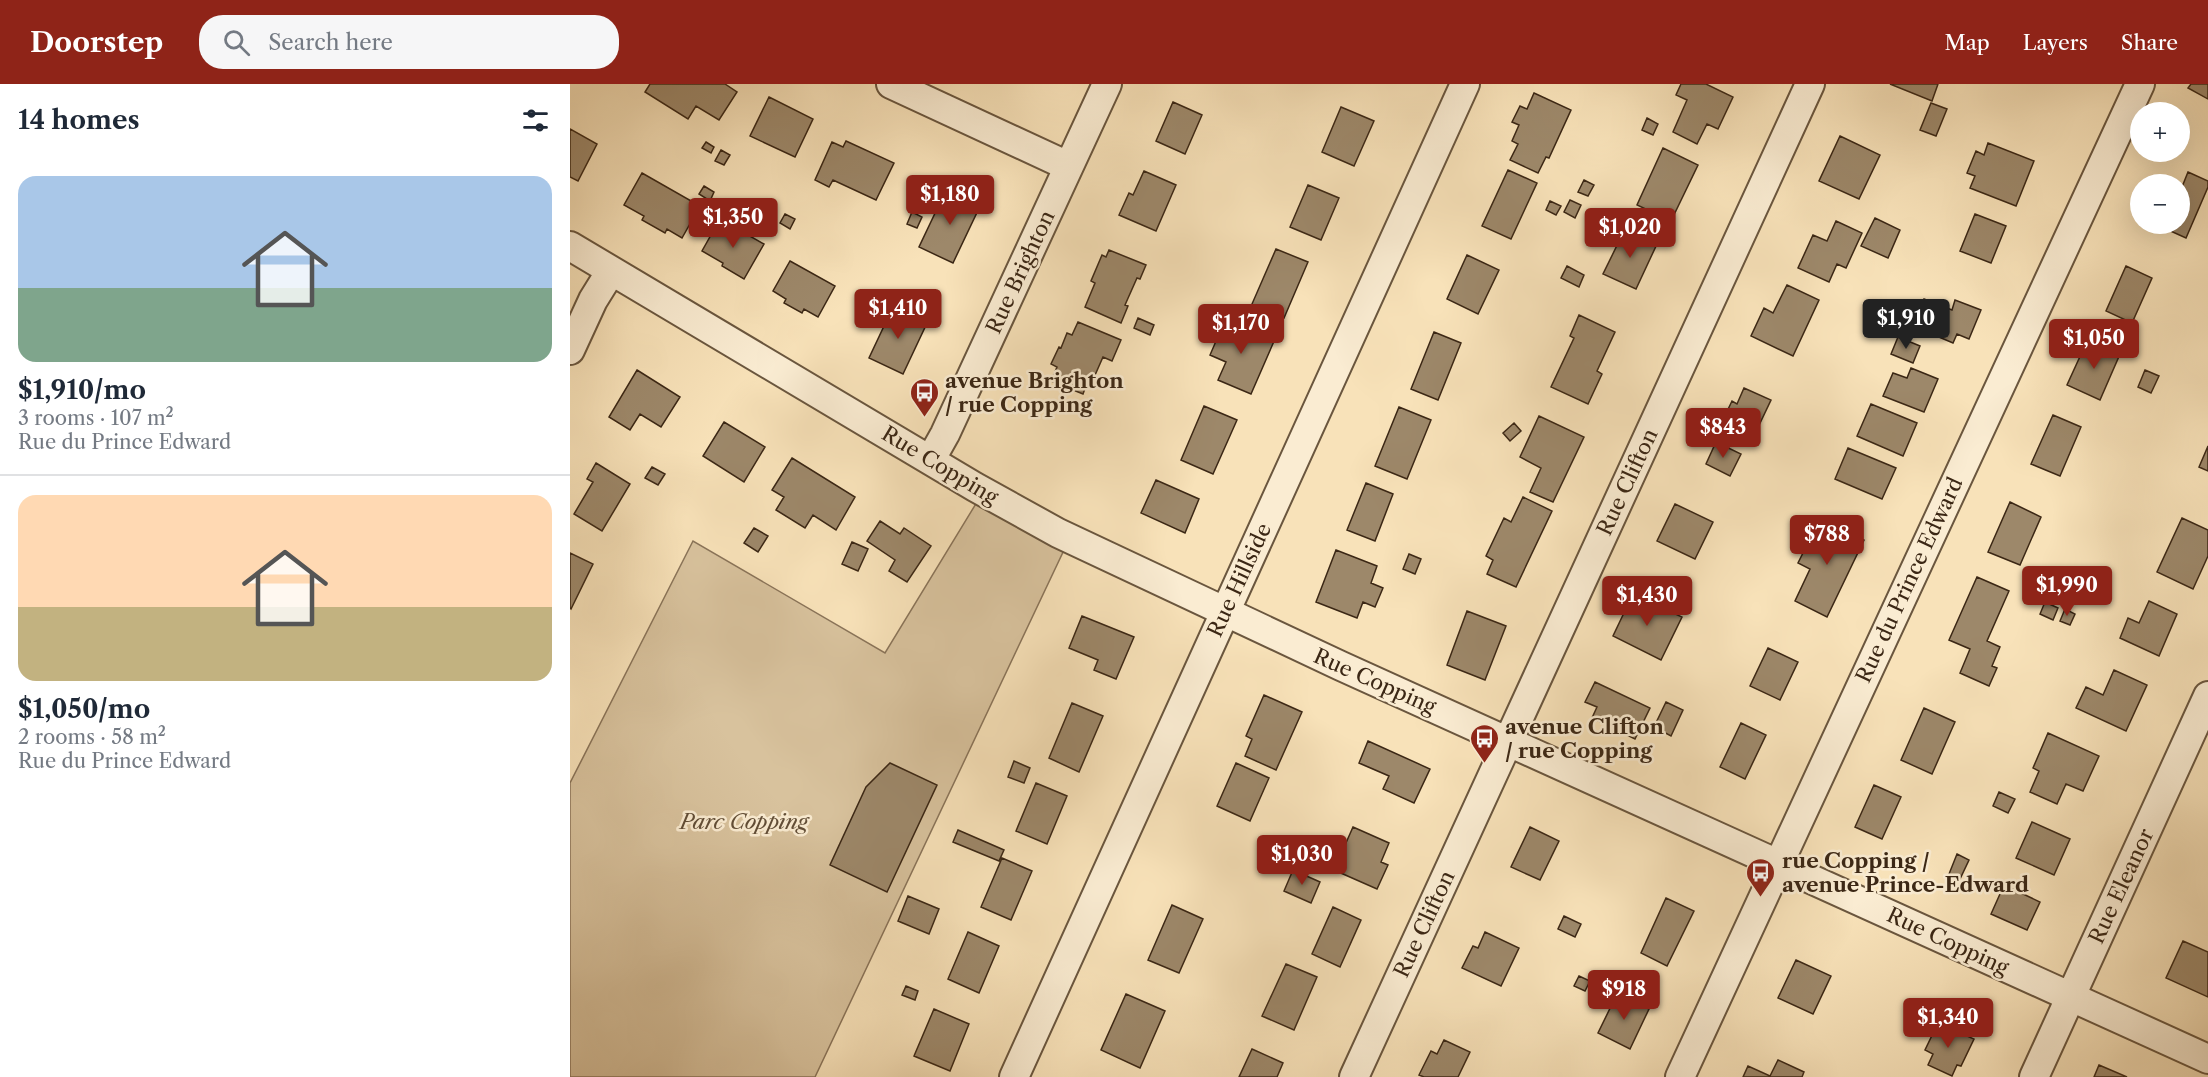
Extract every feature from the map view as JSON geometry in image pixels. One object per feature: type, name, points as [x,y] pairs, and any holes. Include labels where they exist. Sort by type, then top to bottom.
[{"type":"street","points":[[891,84],[1068,166]]},
{"type":"street","name":"Rue Brighton","points":[[931,459],[945,434],[1107,84]]},
{"type":"street","name":"Rue Hillside","points":[[1014,1077],[1465,84]]},
{"type":"street","name":"Rue Clifton","points":[[1354,1077],[1810,84]]},
{"type":"street","name":"Rue du Prince Edward","points":[[1680,1077],[2140,84]]},
{"type":"street","name":"Rue Copping","points":[[570,246],[1058,534],[1224,613],[2208,1059]]},
{"type":"street","points":[[570,350],[593,300],[611,271]]},
{"type":"street","name":"Rue Eleanor","points":[[2034,1077],[2208,696]]},
{"type":"green space","name":"Parc Copping","points":[[977,502],[1064,550],[815,1077],[570,1077],[570,783],[693,541],[885,653]]},
{"type":"building","points":[[650,84],[725,84],[737,92],[719,120],[696,106],[688,119],[645,92]]},
{"type":"building","points":[[1681,84],[1706,84],[1733,97],[1718,129],[1707,124],[1697,144],[1673,132],[1687,100],[1676,95]]},
{"type":"building","points":[[1890,84],[1938,84],[1932,101]]},
{"type":"building","points":[[2191,84],[2208,84],[2208,99],[2188,88]]},
{"type":"building","points":[[1534,93],[1571,110],[1549,158],[1546,157],[1538,173],[1510,160],[1518,144],[1512,141],[1519,125],[1512,122],[1520,106],[1527,109]]},
{"type":"building","points":[[769,97],[813,119],[795,157],[750,136]]},
{"type":"building","points":[[1173,102],[1202,115],[1185,154],[1156,141]]},
{"type":"building","points":[[1931,103],[1947,109],[1936,136],[1920,130]]},
{"type":"building","points":[[1341,107],[1374,121],[1354,166],[1322,152]]},
{"type":"building","points":[[1647,118],[1658,124],[1653,135],[1642,130]]},
{"type":"building","points":[[570,129],[597,144],[578,181],[570,177]]},
{"type":"building","points":[[1840,136],[1880,155],[1859,199],[1819,181]]},
{"type":"building","points":[[846,141],[894,163],[876,200],[833,180],[829,187],[815,180],[832,142],[843,147]]},
{"type":"building","points":[[706,142],[714,147],[711,153],[702,148]]},
{"type":"building","points":[[1988,143],[2034,161],[2016,206],[1970,188],[1975,176],[1967,173],[1976,151],[1984,155]]},
{"type":"building","points":[[1663,148],[1698,165],[1671,221],[1637,205]]},
{"type":"building","points":[[721,150],[730,155],[724,165],[715,161]]},
{"type":"building","points":[[1508,170],[1537,183],[1511,239],[1482,226]]},
{"type":"building","points":[[1144,171],[1176,185],[1156,231],[1119,215],[1129,193],[1133,195]]},
{"type":"building","points":[[2188,172],[2208,181],[2208,187],[2190,229],[2190,174],[2187,174]]},
{"type":"building","points":[[642,173],[700,206],[682,238],[667,229],[665,233],[642,220],[644,216],[624,205]]},
{"type":"building","points":[[1584,180],[1594,185],[1588,196],[1578,192]]},
{"type":"building","points":[[1308,185],[1339,198],[1321,240],[1290,227]]},
{"type":"building","points":[[704,186],[714,192],[710,201],[699,194]]},
{"type":"building","points":[[947,188],[981,204],[953,263],[919,247]]},
{"type":"building","points":[[1570,200],[1581,205],[1575,218],[1564,212]]},
{"type":"building","points":[[1550,201],[1561,206],[1556,215],[1546,210]]},
{"type":"building","points":[[912,212],[922,217],[917,228],[907,224]]},
{"type":"building","points":[[785,214],[795,219],[790,229],[780,223]]},
{"type":"building","points":[[1975,214],[2006,226],[1991,263],[1960,251]]},
{"type":"building","points":[[1875,218],[1900,230],[1888,258],[1861,246]]},
{"type":"building","points":[[720,219],[764,244],[744,279],[702,251]]},
{"type":"building","points":[[1836,221],[1862,233],[1846,268],[1837,264],[1829,282],[1798,268],[1813,235],[1827,241]]},
{"type":"building","points":[[1625,229],[1657,244],[1636,289],[1603,274]]},
{"type":"building","points":[[1276,249],[1308,262],[1284,318],[1252,304]]},
{"type":"building","points":[[1109,250],[1146,265],[1140,279],[1137,278],[1125,305],[1128,306],[1121,323],[1085,307],[1095,283],[1091,281],[1102,255],[1106,257]]},
{"type":"building","points":[[1467,255],[1499,270],[1478,314],[1447,299]]},
{"type":"building","points":[[790,261],[835,286],[818,317],[804,309],[802,313],[784,303],[786,299],[773,291]]},
{"type":"building","points":[[1567,266],[1584,275],[1579,287],[1561,278]]},
{"type":"building","points":[[2126,266],[2152,278],[2132,323],[2106,311]]},
{"type":"building","points":[[1787,285],[1819,300],[1793,356],[1751,336],[1764,308],[1773,313]]},
{"type":"building","points":[[1924,299],[1952,310],[1955,300],[1981,310],[1969,339],[1957,334],[1953,343],[1913,326]]},
{"type":"building","points":[[893,307],[927,323],[903,374],[869,358]]},
{"type":"building","points":[[1579,315],[1615,332],[1597,371],[1602,374],[1588,404],[1551,387],[1574,338],[1570,336]]},
{"type":"building","points":[[1138,318],[1154,325],[1150,335],[1134,328]]},
{"type":"building","points":[[1226,318],[1275,339],[1251,394],[1218,380],[1226,362],[1210,355]]},
{"type":"building","points":[[1078,322],[1121,340],[1112,361],[1103,357],[1092,382],[1088,380],[1083,394],[1051,381],[1057,367],[1051,364],[1067,333],[1072,335]]},
{"type":"building","points":[[1434,332],[1461,343],[1438,400],[1411,389]]},
{"type":"building","points":[[1898,337],[1920,346],[1913,363],[1891,354]]},
{"type":"building","points":[[2088,339],[2120,354],[2100,400],[2067,385]]},
{"type":"building","points":[[1911,368],[1938,379],[1924,412],[1883,396],[1893,373],[1907,378]]},
{"type":"building","points":[[637,370],[680,397],[661,427],[640,414],[630,430],[609,417]]},
{"type":"building","points":[[2145,370],[2159,376],[2151,393],[2138,387]]},
{"type":"building","points":[[1744,388],[1771,400],[1751,442],[1719,428],[1732,401],[1737,404]]},
{"type":"building","points":[[1871,404],[1917,423],[1903,456],[1857,436]]},
{"type":"building","points":[[1204,406],[1237,420],[1213,474],[1181,460]]},
{"type":"building","points":[[1399,407],[1431,420],[1407,479],[1375,466]]},
{"type":"building","points":[[2053,415],[2081,427],[2060,476],[2031,464]]},
{"type":"building","points":[[1539,416],[1584,437],[1553,502],[1530,492],[1541,468],[1520,457]]},
{"type":"building","points":[[724,422],[765,447],[744,482],[703,456]]},
{"type":"building","points":[[1514,423],[1521,431],[1510,441],[1503,433]]},
{"type":"building","points":[[1716,442],[1741,454],[1730,476],[1706,464]]},
{"type":"building","points":[[2208,446],[2208,471],[2199,467]]},
{"type":"building","points":[[1848,448],[1896,468],[1882,499],[1835,479]]},
{"type":"building","points":[[792,458],[855,497],[836,530],[813,515],[805,528],[776,510],[784,497],[772,490]]},
{"type":"building","points":[[596,463],[630,484],[602,531],[574,514],[593,482],[587,479]]},
{"type":"building","points":[[652,467],[665,474],[658,485],[645,478]]},
{"type":"building","points":[[1156,480],[1199,499],[1185,533],[1141,513]]},
{"type":"building","points":[[1366,483],[1393,494],[1375,541],[1347,530]]},
{"type":"building","points":[[1523,497],[1552,511],[1516,587],[1487,574],[1493,560],[1486,556],[1504,518],[1511,522]]},
{"type":"building","points":[[2010,502],[2041,517],[2020,565],[1988,552]]},
{"type":"building","points":[[1675,504],[1713,522],[1695,559],[1657,541]]},
{"type":"building","points":[[2182,518],[2208,530],[2208,556],[2193,589],[2157,572]]},
{"type":"building","points":[[1820,519],[1864,540],[1827,617],[1795,601],[1810,569],[1798,563]]},
{"type":"building","points":[[880,521],[900,534],[904,528],[931,546],[907,582],[889,571],[895,560],[867,541]]},
{"type":"building","points":[[754,528],[768,536],[758,552],[744,543]]},
{"type":"building","points":[[852,542],[868,549],[858,571],[842,564]]},
{"type":"building","points":[[1336,550],[1377,566],[1371,583],[1383,588],[1375,607],[1363,602],[1357,618],[1316,602]]},
{"type":"building","points":[[570,553],[593,564],[571,609],[570,608]]},
{"type":"building","points":[[1409,554],[1421,559],[1415,574],[1403,569]]},
{"type":"building","points":[[1977,577],[2009,591],[1987,641],[2000,647],[1992,666],[1997,668],[1989,686],[1960,673],[1970,649],[1949,640]]},
{"type":"building","points":[[1633,594],[1682,617],[1661,660],[1613,636]]},
{"type":"building","points":[[2149,601],[2177,614],[2159,656],[2120,638],[2128,618],[2139,623]]},
{"type":"building","points":[[2045,602],[2058,608],[2053,620],[2040,614]]},
{"type":"building","points":[[2065,609],[2075,614],[2070,625],[2060,621]]},
{"type":"building","points":[[1467,611],[1506,626],[1485,680],[1447,665]]},
{"type":"building","points":[[1082,616],[1134,637],[1116,679],[1094,670],[1098,660],[1069,648]]},
{"type":"building","points":[[1768,648],[1798,662],[1780,700],[1750,686]]},
{"type":"building","points":[[2114,670],[2147,685],[2126,731],[2076,708],[2086,687],[2103,695]]},
{"type":"building","points":[[1595,682],[1650,708],[1635,739],[1592,718],[1597,707],[1585,702]]},
{"type":"building","points":[[1264,695],[1302,712],[1276,770],[1245,756],[1252,739],[1246,736]]},
{"type":"building","points":[[1666,702],[1683,710],[1671,736],[1654,727]]},
{"type":"building","points":[[1072,703],[1103,716],[1079,772],[1049,758]]},
{"type":"building","points":[[1924,708],[1955,722],[1932,774],[1901,760]]},
{"type":"building","points":[[1741,723],[1766,735],[1745,779],[1720,767]]},
{"type":"building","points":[[2048,733],[2099,756],[2083,791],[2066,784],[2057,804],[2030,792],[2039,771],[2033,768]]},
{"type":"building","points":[[1368,741],[1430,769],[1414,803],[1383,789],[1389,776],[1359,763]]},
{"type":"building","points":[[1014,761],[1030,768],[1024,783],[1008,777]]},
{"type":"building","points":[[890,763],[937,785],[887,892],[830,865],[866,787]]},
{"type":"building","points":[[1236,763],[1269,778],[1250,821],[1217,806]]},
{"type":"building","points":[[1036,783],[1067,796],[1047,844],[1016,831]]},
{"type":"building","points":[[1874,785],[1901,797],[1882,839],[1855,827]]},
{"type":"building","points":[[1999,792],[2015,799],[2008,813],[1993,806]]},
{"type":"building","points":[[2032,822],[2070,839],[2054,875],[2016,858]]},
{"type":"building","points":[[1353,827],[1389,843],[1381,862],[1388,865],[1377,889],[1334,870]]},
{"type":"building","points":[[1530,827],[1559,841],[1540,880],[1511,867]]},
{"type":"building","points":[[958,830],[1004,850],[999,861],[953,842]]},
{"type":"building","points":[[1957,854],[1969,860],[1960,879],[1949,874]]},
{"type":"building","points":[[1002,858],[1032,871],[1011,920],[981,907]]},
{"type":"building","points":[[1293,870],[1320,882],[1311,903],[1284,891]]},
{"type":"building","points":[[2004,885],[2040,902],[2027,930],[1991,914]]},
{"type":"building","points":[[908,896],[939,909],[929,934],[898,921]]},
{"type":"building","points":[[1666,898],[1694,911],[1667,966],[1641,953]]},
{"type":"building","points":[[1172,905],[1203,919],[1179,973],[1148,960]]},
{"type":"building","points":[[1333,907],[1361,920],[1340,967],[1312,954]]},
{"type":"building","points":[[1564,916],[1581,924],[1575,937],[1558,929]]},
{"type":"building","points":[[968,932],[999,946],[979,993],[948,979]]},
{"type":"building","points":[[1485,932],[1519,948],[1501,986],[1462,968],[1473,946],[1478,948]]},
{"type":"building","points":[[2183,941],[2208,952],[2208,997],[2166,978]]},
{"type":"building","points":[[1796,960],[1831,976],[1813,1014],[1778,998]]},
{"type":"building","points":[[1286,964],[1317,977],[1294,1030],[1262,1016]]},
{"type":"building","points":[[1579,976],[1590,981],[1585,991],[1574,986]]},
{"type":"building","points":[[906,986],[918,991],[915,1000],[902,995]]},
{"type":"building","points":[[1126,994],[1165,1011],[1140,1068],[1101,1050]]},
{"type":"building","points":[[1617,994],[1649,1009],[1630,1049],[1598,1033]]},
{"type":"building","points":[[934,1009],[969,1024],[950,1071],[914,1056]]},
{"type":"building","points":[[1938,1023],[1974,1039],[1961,1066],[1957,1065],[1952,1076],[1928,1065],[1933,1054],[1925,1050]]},
{"type":"building","points":[[1444,1040],[1470,1052],[1458,1077],[1419,1075],[1431,1051],[1437,1054]]},
{"type":"building","points":[[1252,1049],[1283,1063],[1277,1077],[1239,1077]]},
{"type":"building","points":[[1778,1060],[1804,1072],[1802,1077],[1743,1077],[1748,1066],[1770,1076]]},
{"type":"building","points":[[2099,1065],[2127,1077],[2094,1077]]},
{"type":"place","name":"avenue Brighton / rue Copping","points":[[924,418]]},
{"type":"place","name":"avenue Clifton / rue Copping","points":[[1484,764]]},
{"type":"place","name":"rue Copping / avenue Prince-Edward","points":[[1761,898]]}]
